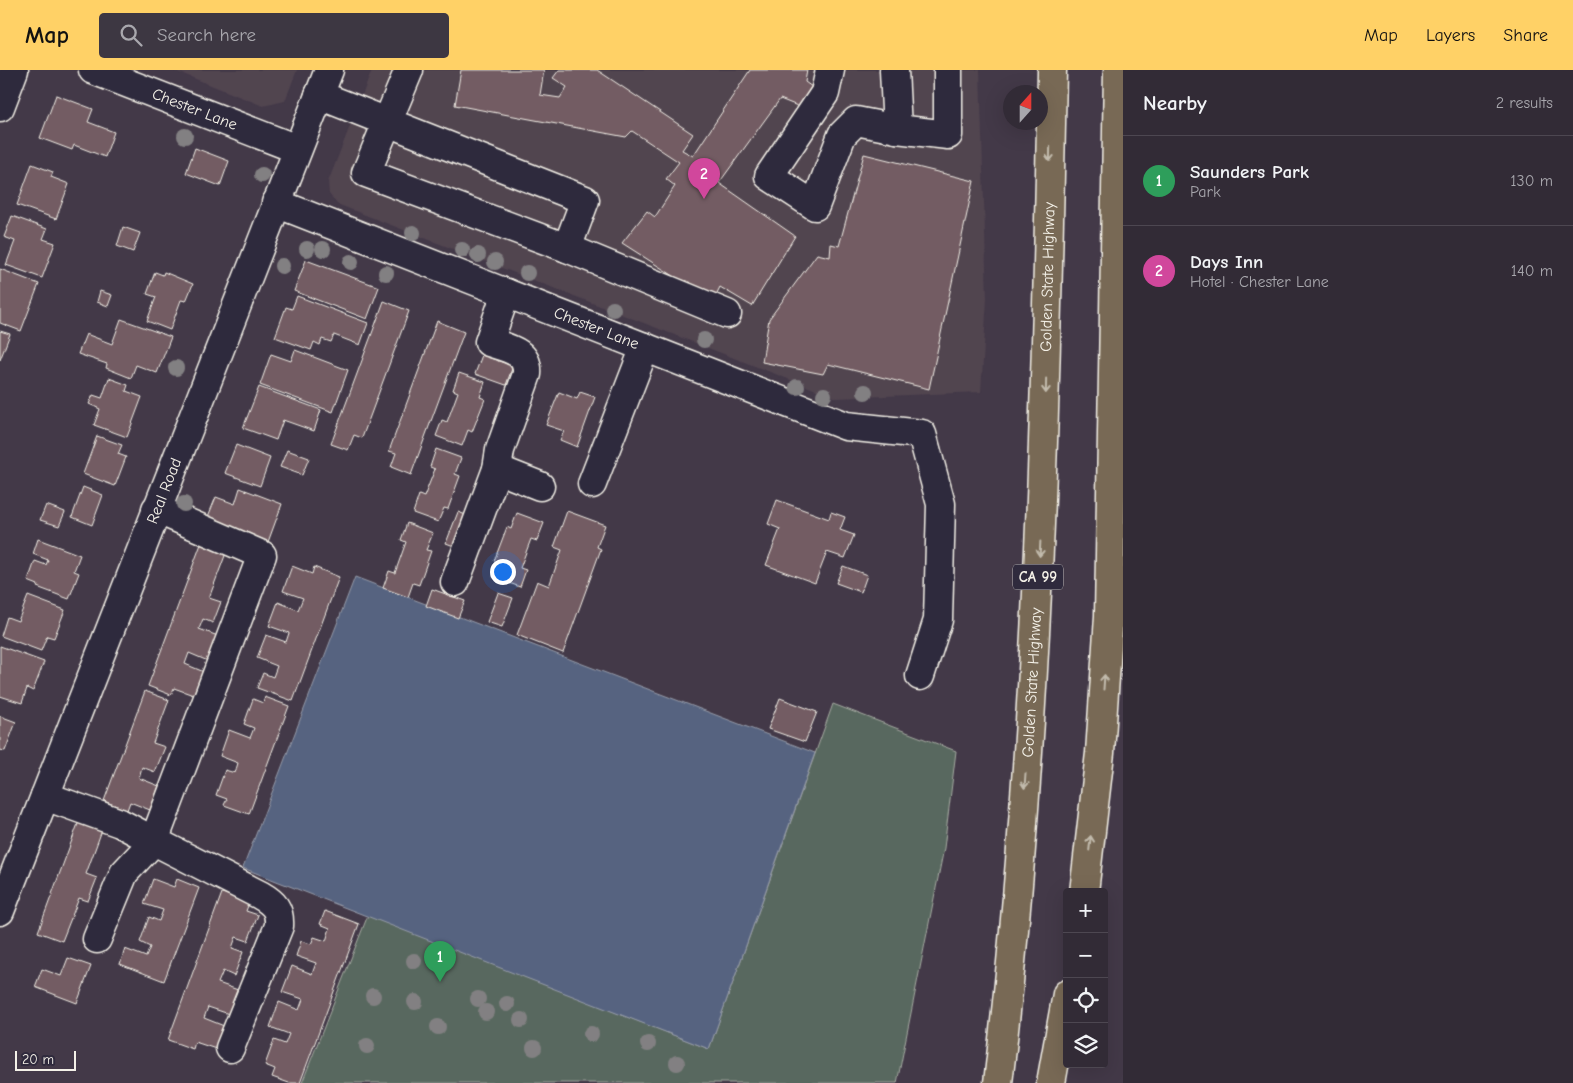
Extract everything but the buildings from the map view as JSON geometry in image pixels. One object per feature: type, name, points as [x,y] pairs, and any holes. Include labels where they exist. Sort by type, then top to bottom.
[{"type":"highway","name":"Golden State Highway","points":[[998,1083],[1011,970],[1040,551],[1046,407],[1052,70]]},
{"type":"highway","points":[[1084,888],[1100,754],[1109,616],[1118,70]]},
{"type":"highway","points":[[1111,524],[1123,434]]},
{"type":"highway","points":[[1051,1083],[1063,1016]]},
{"type":"street","points":[[0,107],[14,70]]},
{"type":"street","name":"Chester Lane","points":[[93,70],[132,77],[297,149]]},
{"type":"street","points":[[409,70],[366,174],[567,248],[727,314]]},
{"type":"street","points":[[830,70],[825,92],[769,176],[815,206],[842,135],[856,121],[897,129],[948,135],[948,70]]},
{"type":"street","points":[[894,70],[897,129]]},
{"type":"street","points":[[324,82],[388,122],[585,200],[567,248]]},
{"type":"street","name":"Real Road","points":[[0,911],[324,82]]},
{"type":"street","name":"Chester Lane","points":[[276,203],[846,426],[922,434],[941,504],[938,620],[920,676]]},
{"type":"street","points":[[455,582],[497,469],[500,450],[526,380],[528,367],[523,357],[517,352],[489,342],[506,293]]},
{"type":"street","points":[[592,484],[644,347]]},
{"type":"street","points":[[497,469],[540,486]]},
{"type":"street","points":[[97,939],[124,873],[154,841],[262,554],[156,509]]},
{"type":"street","points":[[45,796],[120,823],[274,903],[280,914],[279,926],[230,1048]]},
{"type":"shaded area","points":[[173,70],[297,70],[285,101],[263,106]]},
{"type":"shaded area","points":[[372,70],[980,70],[987,299],[981,392],[837,398],[337,204],[329,194],[328,182]]},
{"type":"green space","points":[[833,704],[956,751],[944,848],[897,1083],[302,1083],[368,915],[709,1049]]},
{"type":"water","points":[[355,577],[815,753],[709,1049],[243,868]]},
{"type":"place","name":"Days Inn","points":[[704,199]]},
{"type":"place","name":"Saunders Park","points":[[440,982]]}]
